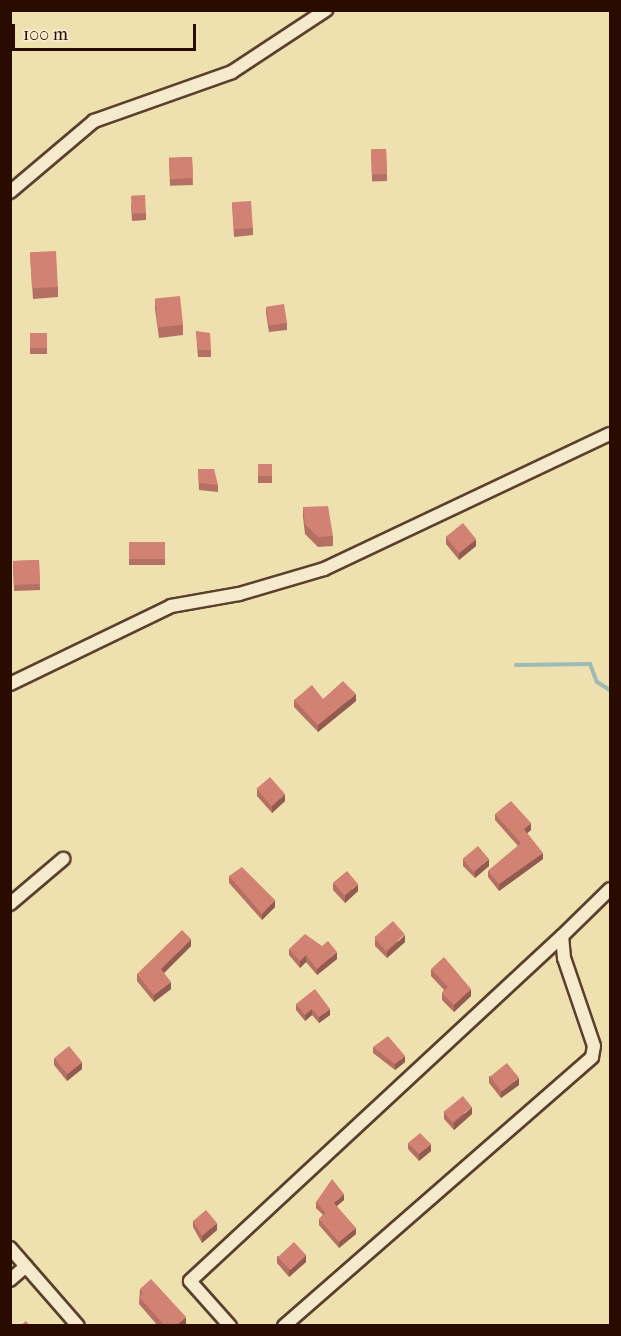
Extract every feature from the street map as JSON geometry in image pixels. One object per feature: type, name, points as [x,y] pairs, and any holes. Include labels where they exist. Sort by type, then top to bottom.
[{"type":"street","points":[[10,192],[94,121],[232,72],[326,10]]},
{"type":"street","points":[[10,684],[171,606],[239,594],[324,568],[610,434]]},
{"type":"street","points":[[10,904],[63,859]]},
{"type":"street","points":[[230,1326],[190,1281],[610,889]]},
{"type":"street","points":[[284,1326],[592,1057],[594,1046],[564,957],[562,936]]},
{"type":"street","points":[[10,1248],[78,1326]]},
{"type":"street","points":[[10,1280],[26,1266]]},
{"type":"building","points":[[386,149],[387,174],[372,175],[371,150]]},
{"type":"building","points":[[192,157],[193,178],[170,179],[169,158]]},
{"type":"building","points":[[145,195],[146,213],[132,214],[131,196]]},
{"type":"building","points":[[251,201],[253,228],[234,229],[232,202]]},
{"type":"building","points":[[56,251],[58,287],[32,288],[30,252]]},
{"type":"building","points":[[180,296],[183,325],[158,327],[155,299]]},
{"type":"building","points":[[284,304],[287,323],[269,326],[266,307]]},
{"type":"building","points":[[196,331],[210,333],[211,350],[198,350]]},
{"type":"building","points":[[30,333],[47,333],[47,348],[30,348]]},
{"type":"building","points":[[258,464],[272,464],[272,476],[258,476]]},
{"type":"building","points":[[198,469],[214,469],[218,485],[199,483]]},
{"type":"building","points":[[328,506],[333,536],[318,537],[305,524],[303,507]]},
{"type":"building","points":[[463,523],[476,539],[459,553],[446,537]]},
{"type":"building","points":[[129,542],[165,542],[165,559],[129,559]]},
{"type":"building","points":[[39,560],[40,584],[14,585],[13,561]]},
{"type":"building","points":[[343,681],[356,694],[318,725],[294,700],[312,685],[323,699]]},
{"type":"building","points":[[270,777],[285,794],[272,806],[256,789]]},
{"type":"building","points":[[511,801],[531,823],[524,829],[543,853],[499,884],[488,871],[521,843],[495,814]]},
{"type":"building","points":[[478,846],[489,859],[474,872],[463,859]]},
{"type":"building","points":[[242,867],[275,900],[262,914],[229,876]]},
{"type":"building","points":[[347,871],[358,884],[344,896],[333,883]]},
{"type":"building","points":[[393,921],[405,935],[386,951],[374,937]]},
{"type":"building","points":[[182,930],[191,939],[161,969],[171,982],[154,995],[137,974]]},
{"type":"building","points":[[305,934],[322,946],[328,941],[337,952],[317,969],[306,955],[300,961],[289,949]]},
{"type":"building","points":[[444,957],[471,989],[454,1005],[442,993],[448,987],[431,969]]},
{"type":"building","points":[[315,989],[330,1009],[319,1017],[312,1009],[305,1015],[296,1004]]},
{"type":"building","points":[[388,1036],[405,1056],[395,1064],[373,1047]]},
{"type":"building","points":[[69,1046],[82,1062],[67,1074],[54,1058]]},
{"type":"building","points":[[507,1063],[519,1078],[502,1092],[490,1077]]},
{"type":"building","points":[[463,1096],[472,1107],[452,1123],[444,1112]]},
{"type":"building","points":[[420,1133],[431,1144],[419,1154],[408,1143]]},
{"type":"building","points":[[332,1179],[344,1194],[334,1203],[356,1228],[339,1242],[319,1219],[326,1213],[316,1202]]},
{"type":"building","points":[[206,1210],[217,1223],[202,1236],[193,1221]]},
{"type":"building","points":[[294,1242],[306,1255],[290,1270],[278,1257]]},
{"type":"building","points":[[151,1279],[186,1317],[176,1326],[165,1326],[139,1297],[143,1293],[140,1289]]},
{"type":"building","points":[[26,1321],[30,1326],[20,1326]]},
{"type":"waterway","points":[[516,665],[590,664],[597,682],[610,690]]}]
